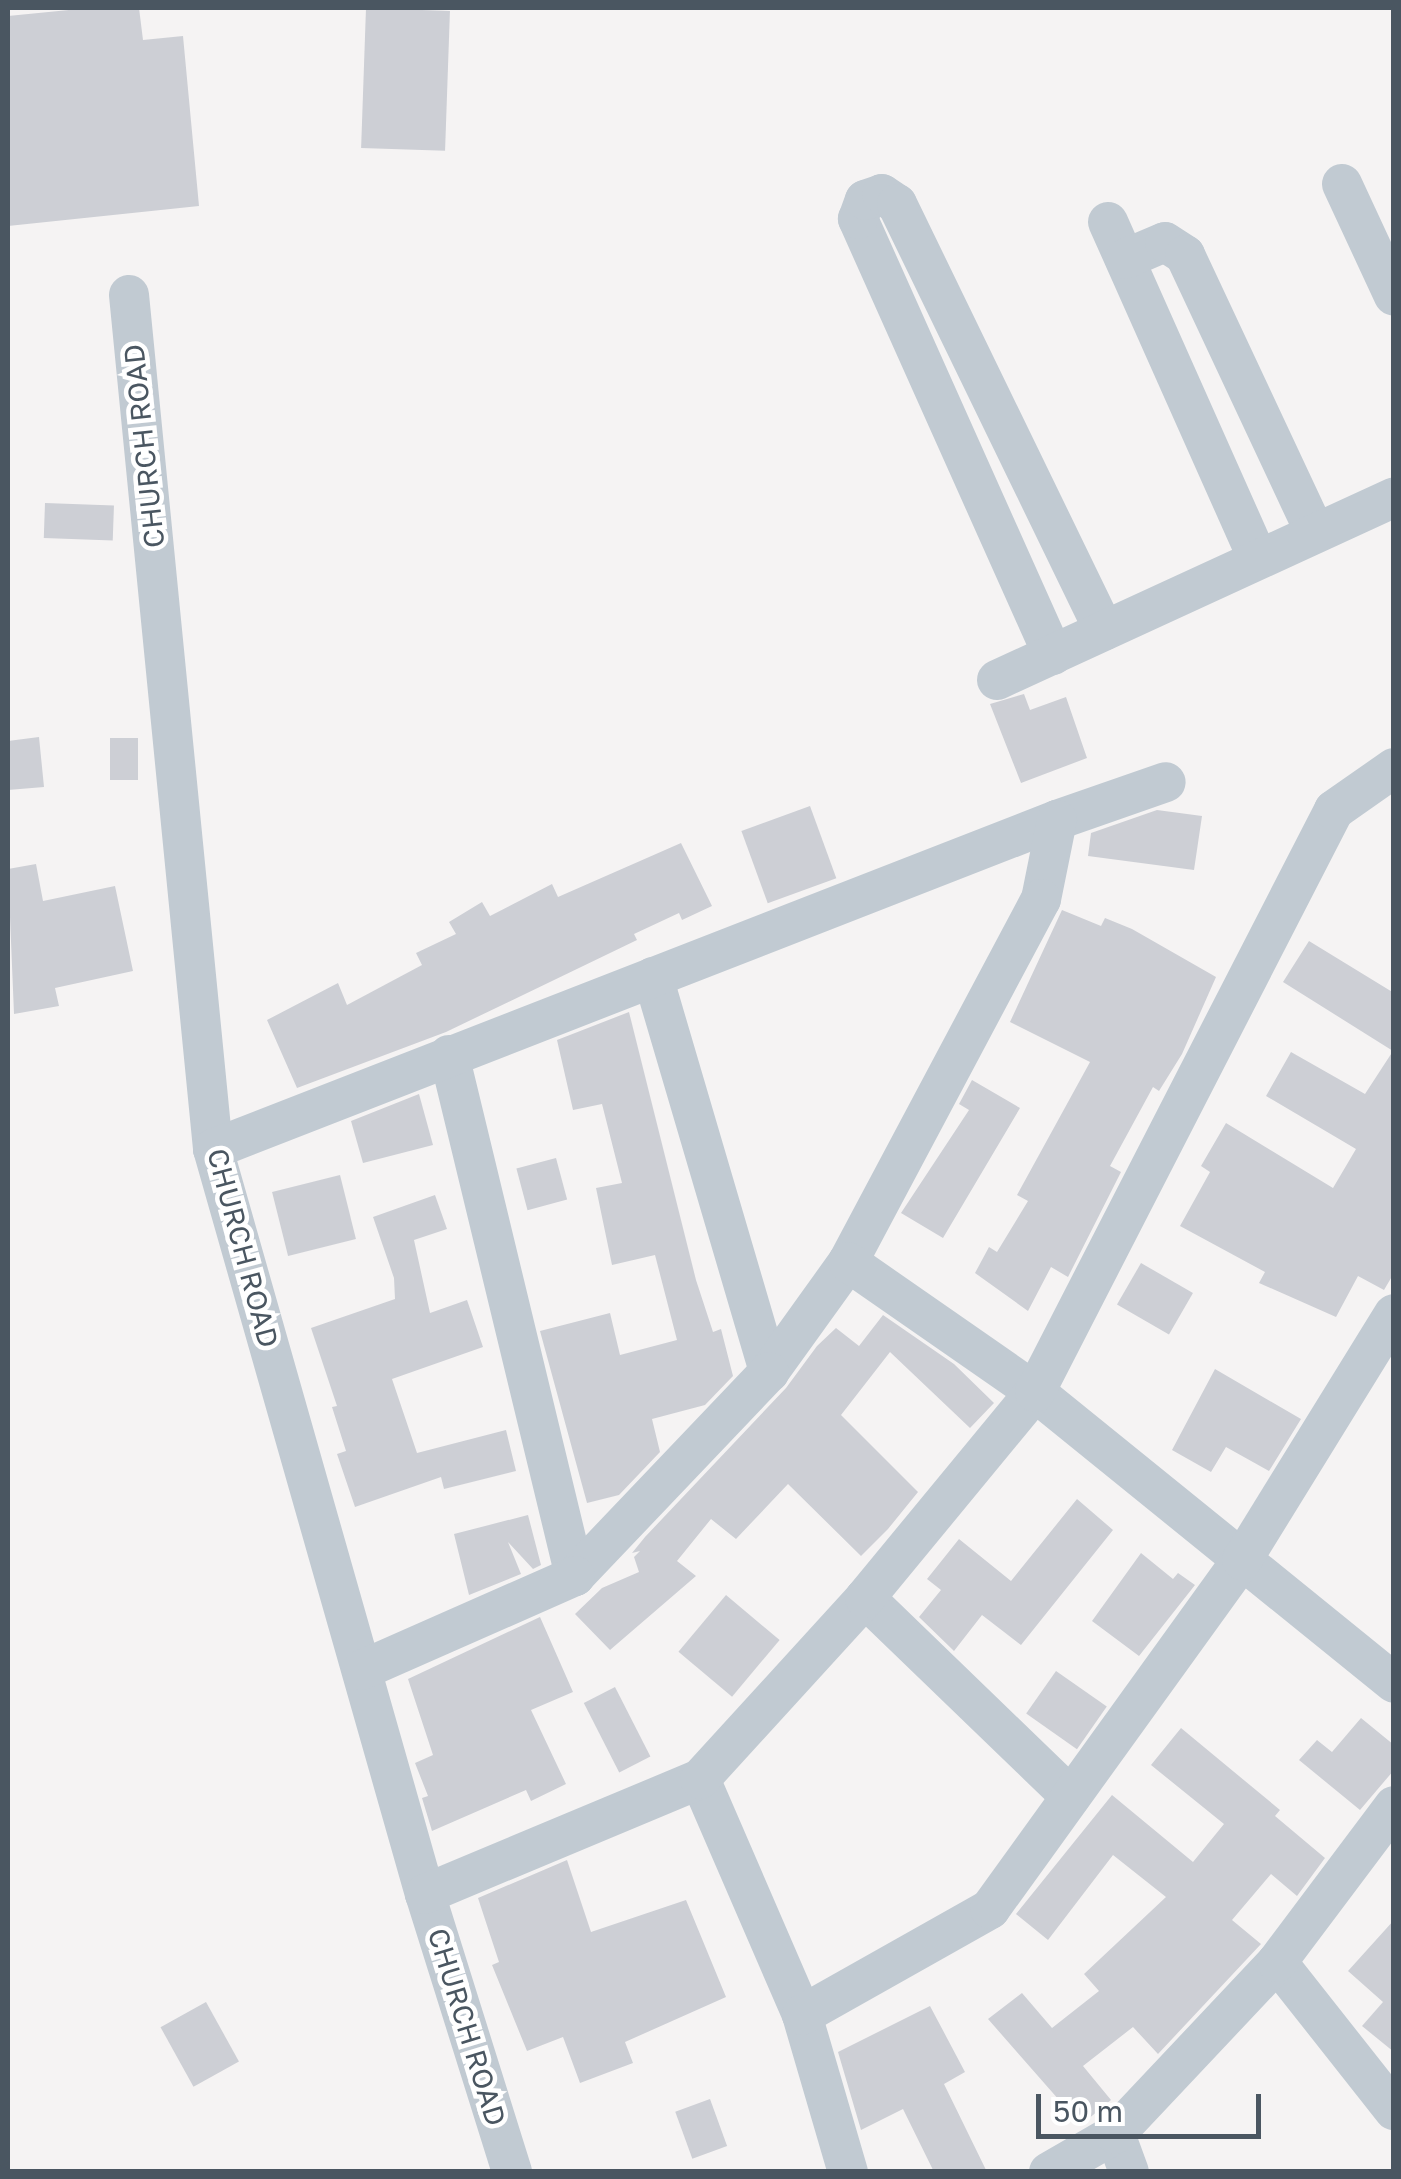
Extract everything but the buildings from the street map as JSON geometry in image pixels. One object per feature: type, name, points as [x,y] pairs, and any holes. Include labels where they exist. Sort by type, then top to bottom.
[{"type":"street","points":[[1342,184],[1394,296]]},
{"type":"street","points":[[1053,655],[858,219],[865,200],[882,194],[898,204],[1104,630]]},
{"type":"street","points":[[1108,222],[1258,558]]},
{"type":"street","points":[[1124,260],[1164,242],[1185,255],[1315,532]]},
{"type":"street","name":"CHURCH ROAD","points":[[129,295],[212,1149],[425,1894],[512,2172]]},
{"type":"street","points":[[997,680],[1394,496]]},
{"type":"street","points":[[425,1894],[700,1779],[865,1598],[1035,1392],[1334,810],[1394,768]]},
{"type":"street","points":[[212,1149],[1057,820],[1166,782]]},
{"type":"street","points":[[362,1670],[575,1576],[769,1372],[848,1262],[1041,899],[1057,820]]},
{"type":"street","points":[[653,978],[769,1372]]},
{"type":"street","points":[[449,1056],[575,1576]]},
{"type":"street","points":[[848,1262],[1035,1392],[1394,1683]]},
{"type":"street","points":[[802,2015],[990,1909],[1242,1560],[1394,1314]]},
{"type":"street","points":[[865,1598],[1071,1797]]},
{"type":"street","points":[[700,1779],[802,2015],[848,2172]]},
{"type":"street","points":[[1049,2172],[1122,2153],[1277,1962],[1394,1806]]},
{"type":"street","points":[[1277,1962],[1394,2110]]}]
